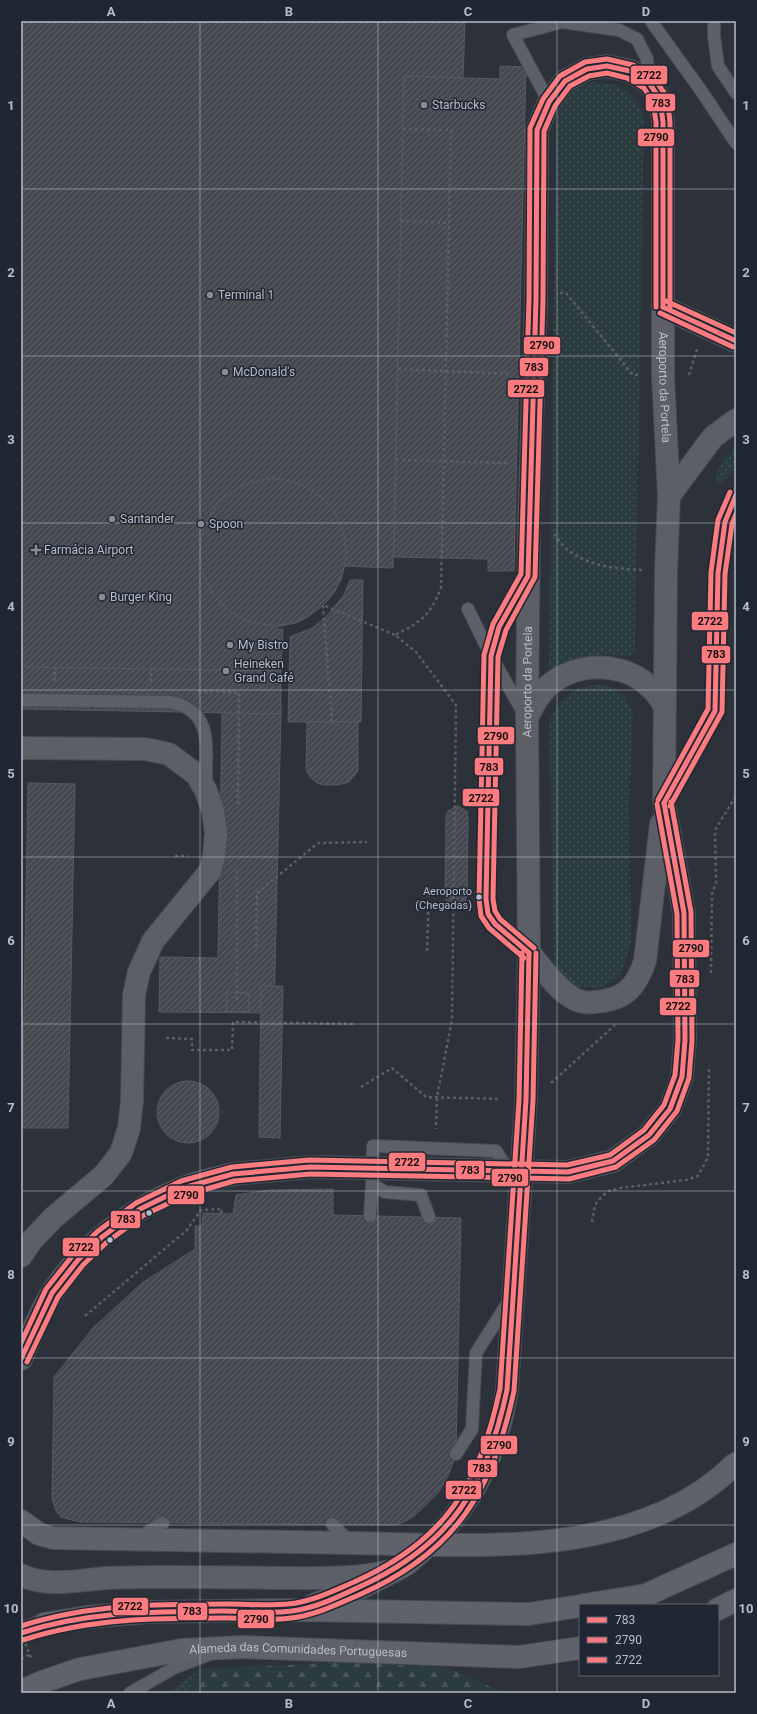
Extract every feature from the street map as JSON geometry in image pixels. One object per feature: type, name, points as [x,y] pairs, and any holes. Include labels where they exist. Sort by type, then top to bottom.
[{"type":"main road","name":"Aeroporto da Portela","points":[[21,1359],[52,1293],[78,1260],[102,1237],[140,1209],[183,1188],[233,1174],[310,1166],[568,1172],[612,1161],[649,1135],[670,1109],[682,1077],[685,1040],[684,913],[664,803],[666,571],[669,496],[662,376],[663,122],[660,99],[649,83],[630,71],[607,66],[587,69],[565,80],[549,102],[537,130],[534,375],[528,576],[526,719],[529,953],[526,1100],[520,1188],[514,1293],[507,1390],[502,1422],[490,1456],[477,1485],[441,1534],[414,1558],[396,1570]]},
{"type":"main road","points":[[663,307],[736,342]]},
{"type":"main road","points":[[669,496],[713,437],[736,420]]},
{"type":"main road","points":[[526,719],[535,702],[552,683],[563,676],[581,669],[600,667],[619,670],[638,678],[653,690],[664,705]]},
{"type":"main road","points":[[21,748],[145,750],[169,754],[197,775],[206,791],[213,811],[216,833],[214,856],[210,871],[153,941],[138,972],[134,995],[132,1102],[129,1128],[121,1153],[104,1175],[53,1218],[32,1240],[21,1256]]},
{"type":"main road","points":[[529,953],[572,998],[586,1003],[606,1001],[617,998],[630,988],[640,976],[645,961],[664,803]]},
{"type":"main road","points":[[21,1521],[39,1534],[53,1538],[511,1544],[548,1541],[591,1535],[633,1524],[670,1509],[708,1487],[736,1463]]},
{"type":"main road","points":[[590,1604],[646,1594],[736,1554]]},
{"type":"main road","points":[[21,1575],[32,1580],[49,1583],[135,1577],[332,1578],[396,1570]]},
{"type":"main road","points":[[298,1610],[360,1588],[396,1570]]},
{"type":"main road","points":[[719,1608],[736,1600]]},
{"type":"main road","points":[[44,1624],[87,1617],[148,1612],[298,1610],[529,1614],[579,1606]]},
{"type":"main road","name":"Alameda das Comunidades Portuguesas","points":[[21,1691],[42,1682],[80,1670],[182,1650],[231,1648],[519,1657],[579,1648]]},
{"type":"lane","points":[[651,21],[702,92],[736,143]]},
{"type":"lane","points":[[714,21],[714,36],[718,66],[736,93]]},
{"type":"lane","points":[[549,102],[513,35],[538,25],[562,22],[617,25],[637,39],[647,59],[649,83]]},
{"type":"lane","points":[[664,803],[716,711],[718,573],[725,522],[736,495]]},
{"type":"lane","points":[[528,576],[499,627],[491,656],[486,899],[488,914],[495,924],[529,953]]},
{"type":"lane","points":[[468,609],[491,656],[526,719]]},
{"type":"lane","points":[[21,700],[172,702],[185,706],[196,713],[203,724],[205,735],[206,791]]},
{"type":"lane","points":[[370,1216],[373,1146],[496,1151],[520,1188]]},
{"type":"lane","points":[[372,1184],[386,1192],[421,1195],[429,1217]]},
{"type":"lane","points":[[456,1454],[472,1429],[476,1353],[514,1293]]},
{"type":"lane","points":[[134,1540],[163,1523]]},
{"type":"lane","points":[[332,1524],[351,1543]]},
{"type":"lane","points":[[130,1693],[174,1668],[231,1648]]},
{"type":"path","points":[[395,635],[418,623],[433,608],[442,588],[451,130],[403,129]]},
{"type":"path","points":[[401,221],[449,223]]},
{"type":"path","points":[[559,300],[559,293],[566,293],[633,375],[689,376],[688,383]]},
{"type":"path","points":[[398,369],[534,375]]},
{"type":"path","points":[[396,460],[531,464]]},
{"type":"path","points":[[554,527],[554,534],[569,552],[586,561],[625,570],[666,571]]},
{"type":"path","points":[[332,722],[323,606],[395,635],[416,652],[456,705],[452,1020],[437,1098],[436,1148]]},
{"type":"path","points":[[256,947],[257,893],[318,843],[367,842]]},
{"type":"path","points":[[427,951],[429,889],[454,890]]},
{"type":"path","points":[[361,1088],[392,1068],[426,1097],[541,1101],[541,1092],[620,1020]]},
{"type":"path","points":[[166,1038],[192,1039],[192,1050],[232,1050],[233,1022],[356,1024]]},
{"type":"path","points":[[84,1316],[187,1230],[201,1210],[222,1209],[222,1214]]},
{"type":"path","points":[[21,1659],[30,1655]]},
{"type":"green space","points":[[592,82],[611,84],[625,90],[636,102],[644,119],[635,650],[630,656],[605,654],[584,657],[549,670],[556,124],[561,108],[567,97],[576,89]]},
{"type":"green space","points":[[736,446],[736,467],[720,484],[716,485],[716,476],[721,464]]},
{"type":"green space","points":[[596,685],[607,686],[615,689],[625,697],[633,714],[629,808],[631,942],[622,973],[612,982],[599,988],[575,987],[564,979],[554,962],[549,722],[557,707],[567,696],[580,688]]},
{"type":"green space","points":[[347,1662],[449,1668],[505,1693],[186,1693],[200,1669]]},
{"type":"green space","points":[[200,1669],[186,1693],[167,1693]]},
{"type":"building","name":"Terminal 1","points":[[21,21],[465,21],[463,78],[404,76],[393,568],[344,566],[341,579],[335,591],[323,605],[306,618],[296,623],[276,627],[276,629],[283,629],[281,671],[21,667]]},
{"type":"building","points":[[500,66],[526,67],[514,571],[488,571],[488,559],[394,557],[404,76],[500,79]]},
{"type":"building","points":[[266,479],[280,479],[294,482],[314,491],[325,500],[334,511],[343,531],[346,552],[343,573],[334,593],[325,604],[314,613],[294,622],[280,625],[266,625],[252,622],[232,613],[221,604],[212,593],[203,573],[200,559],[200,545],[203,531],[212,511],[221,500],[232,491],[252,482]]},
{"type":"building","points":[[350,580],[363,580],[361,722],[288,722],[290,637],[312,628],[326,617],[344,595]]},
{"type":"building","points":[[21,667],[281,671],[281,714],[21,709]]},
{"type":"building","points":[[222,713],[281,714],[274,1013],[159,1012],[160,957],[218,958]]},
{"type":"building","points":[[307,722],[358,722],[358,771],[349,782],[337,785],[323,785],[317,783],[310,777],[306,769]]},
{"type":"building","points":[[28,783],[75,784],[68,1128],[22,1128]]},
{"type":"building","points":[[457,806],[467,811],[468,817],[467,896],[464,905],[455,908],[450,906],[446,901],[445,895],[446,816],[448,811]]},
{"type":"building","points":[[261,986],[283,986],[280,1138],[259,1137]]},
{"type":"building","points":[[227,992],[249,993],[248,1012],[226,1011]]},
{"type":"building","points":[[188,1081],[200,1083],[210,1090],[217,1100],[219,1112],[217,1124],[210,1134],[200,1141],[188,1143],[176,1141],[166,1134],[159,1124],[157,1112],[159,1100],[166,1090],[176,1083]]},
{"type":"building","points":[[333,1189],[333,1215],[461,1218],[456,1454],[448,1476],[438,1493],[413,1517],[402,1523],[393,1525],[80,1522],[61,1517],[56,1511],[52,1499],[54,1377],[93,1328],[142,1283],[195,1249],[195,1226],[202,1226],[203,1213],[233,1214],[236,1195],[270,1190]]},
{"type":"tunnel","points":[[21,1633],[44,1624]]},
{"type":"transit line","name":"2722","points":[[524,958],[489,928],[481,916],[479,899],[484,655],[493,624],[521,574],[529,299],[530,128],[543,99],[560,76],[585,62],[607,59],[633,65],[654,78],[667,97],[670,122],[670,307]]},
{"type":"transit line","name":"783","points":[[529,953],[495,924],[488,914],[486,899],[491,656],[499,627],[528,576],[536,299],[537,130],[549,102],[565,81],[587,69],[607,66],[630,71],[649,83],[660,99],[663,122],[663,307]]},
{"type":"transit line","name":"2790","points":[[534,948],[500,919],[495,911],[493,899],[498,657],[506,630],[535,577],[543,299],[544,131],[555,106],[570,86],[589,76],[607,73],[627,78],[644,88],[653,102],[656,122],[656,307]]},
{"type":"transit line","name":"2722","points":[[666,301],[736,333]]},
{"type":"transit line","name":"783","points":[[663,307],[736,341]]},
{"type":"transit line","name":"2790","points":[[660,313],[733,347]]},
{"type":"transit line","name":"2722","points":[[658,800],[708,709],[711,572],[718,520],[730,492]]},
{"type":"transit line","name":"783","points":[[664,803],[715,711],[718,573],[725,522],[736,495]]},
{"type":"transit line","name":"2790","points":[[670,806],[722,712],[725,574],[732,524],[736,514]]},
{"type":"transit line","name":"2790","points":[[27,1362],[58,1297],[83,1265],[107,1242],[144,1215],[186,1195],[234,1181],[310,1174],[569,1179],[616,1167],[654,1140],[677,1111],[689,1078],[692,1041],[691,912],[671,802]]},
{"type":"transit line","name":"783","points":[[21,1359],[52,1293],[78,1260],[102,1237],[140,1209],[183,1188],[233,1174],[310,1167],[568,1172],[613,1161],[649,1135],[670,1109],[682,1077],[685,1040],[684,913],[664,803]]},
{"type":"transit line","name":"2722","points":[[21,1343],[46,1289],[73,1255],[98,1231],[136,1203],[181,1181],[232,1167],[309,1160],[567,1165],[610,1155],[644,1130],[664,1105],[675,1075],[678,1040],[677,914],[657,804]]},
{"type":"transit line","name":"2722","points":[[21,1626],[72,1613],[98,1609],[175,1604],[273,1605],[305,1601],[322,1596],[386,1566],[413,1548],[435,1528],[454,1506],[469,1481],[481,1454],[500,1389],[519,1100],[522,953]]},
{"type":"transit line","name":"783","points":[[21,1633],[71,1620],[120,1614],[222,1611],[275,1612],[309,1608],[357,1588],[390,1571],[417,1553],[440,1533],[459,1510],[475,1485],[488,1456],[507,1390],[526,1100],[529,953]]},
{"type":"transit line","name":"2790","points":[[23,1640],[73,1627],[99,1623],[149,1619],[275,1619],[300,1617],[344,1602],[394,1577],[422,1558],[446,1537],[465,1514],[481,1488],[495,1459],[514,1391],[533,1100],[536,953]]},
{"type":"place","name":"Starbucks","points":[[424,105]]},
{"type":"place","name":"Terminal 1","points":[[210,295]]},
{"type":"place","name":"McDonald's","points":[[225,372]]},
{"type":"place","name":"Santander","points":[[112,519]]},
{"type":"place","name":"Spoon","points":[[201,524]]},
{"type":"place","name":"Farmácia Airport","points":[[36,550]]},
{"type":"place","name":"Burger King","points":[[102,597]]},
{"type":"place","name":"My Bistro","points":[[230,645]]},
{"type":"place","name":"Heineken Grand Café","points":[[226,671]]},
{"type":"place","name":"Aeroporto (Chegadas)","points":[[479,897]]}]
